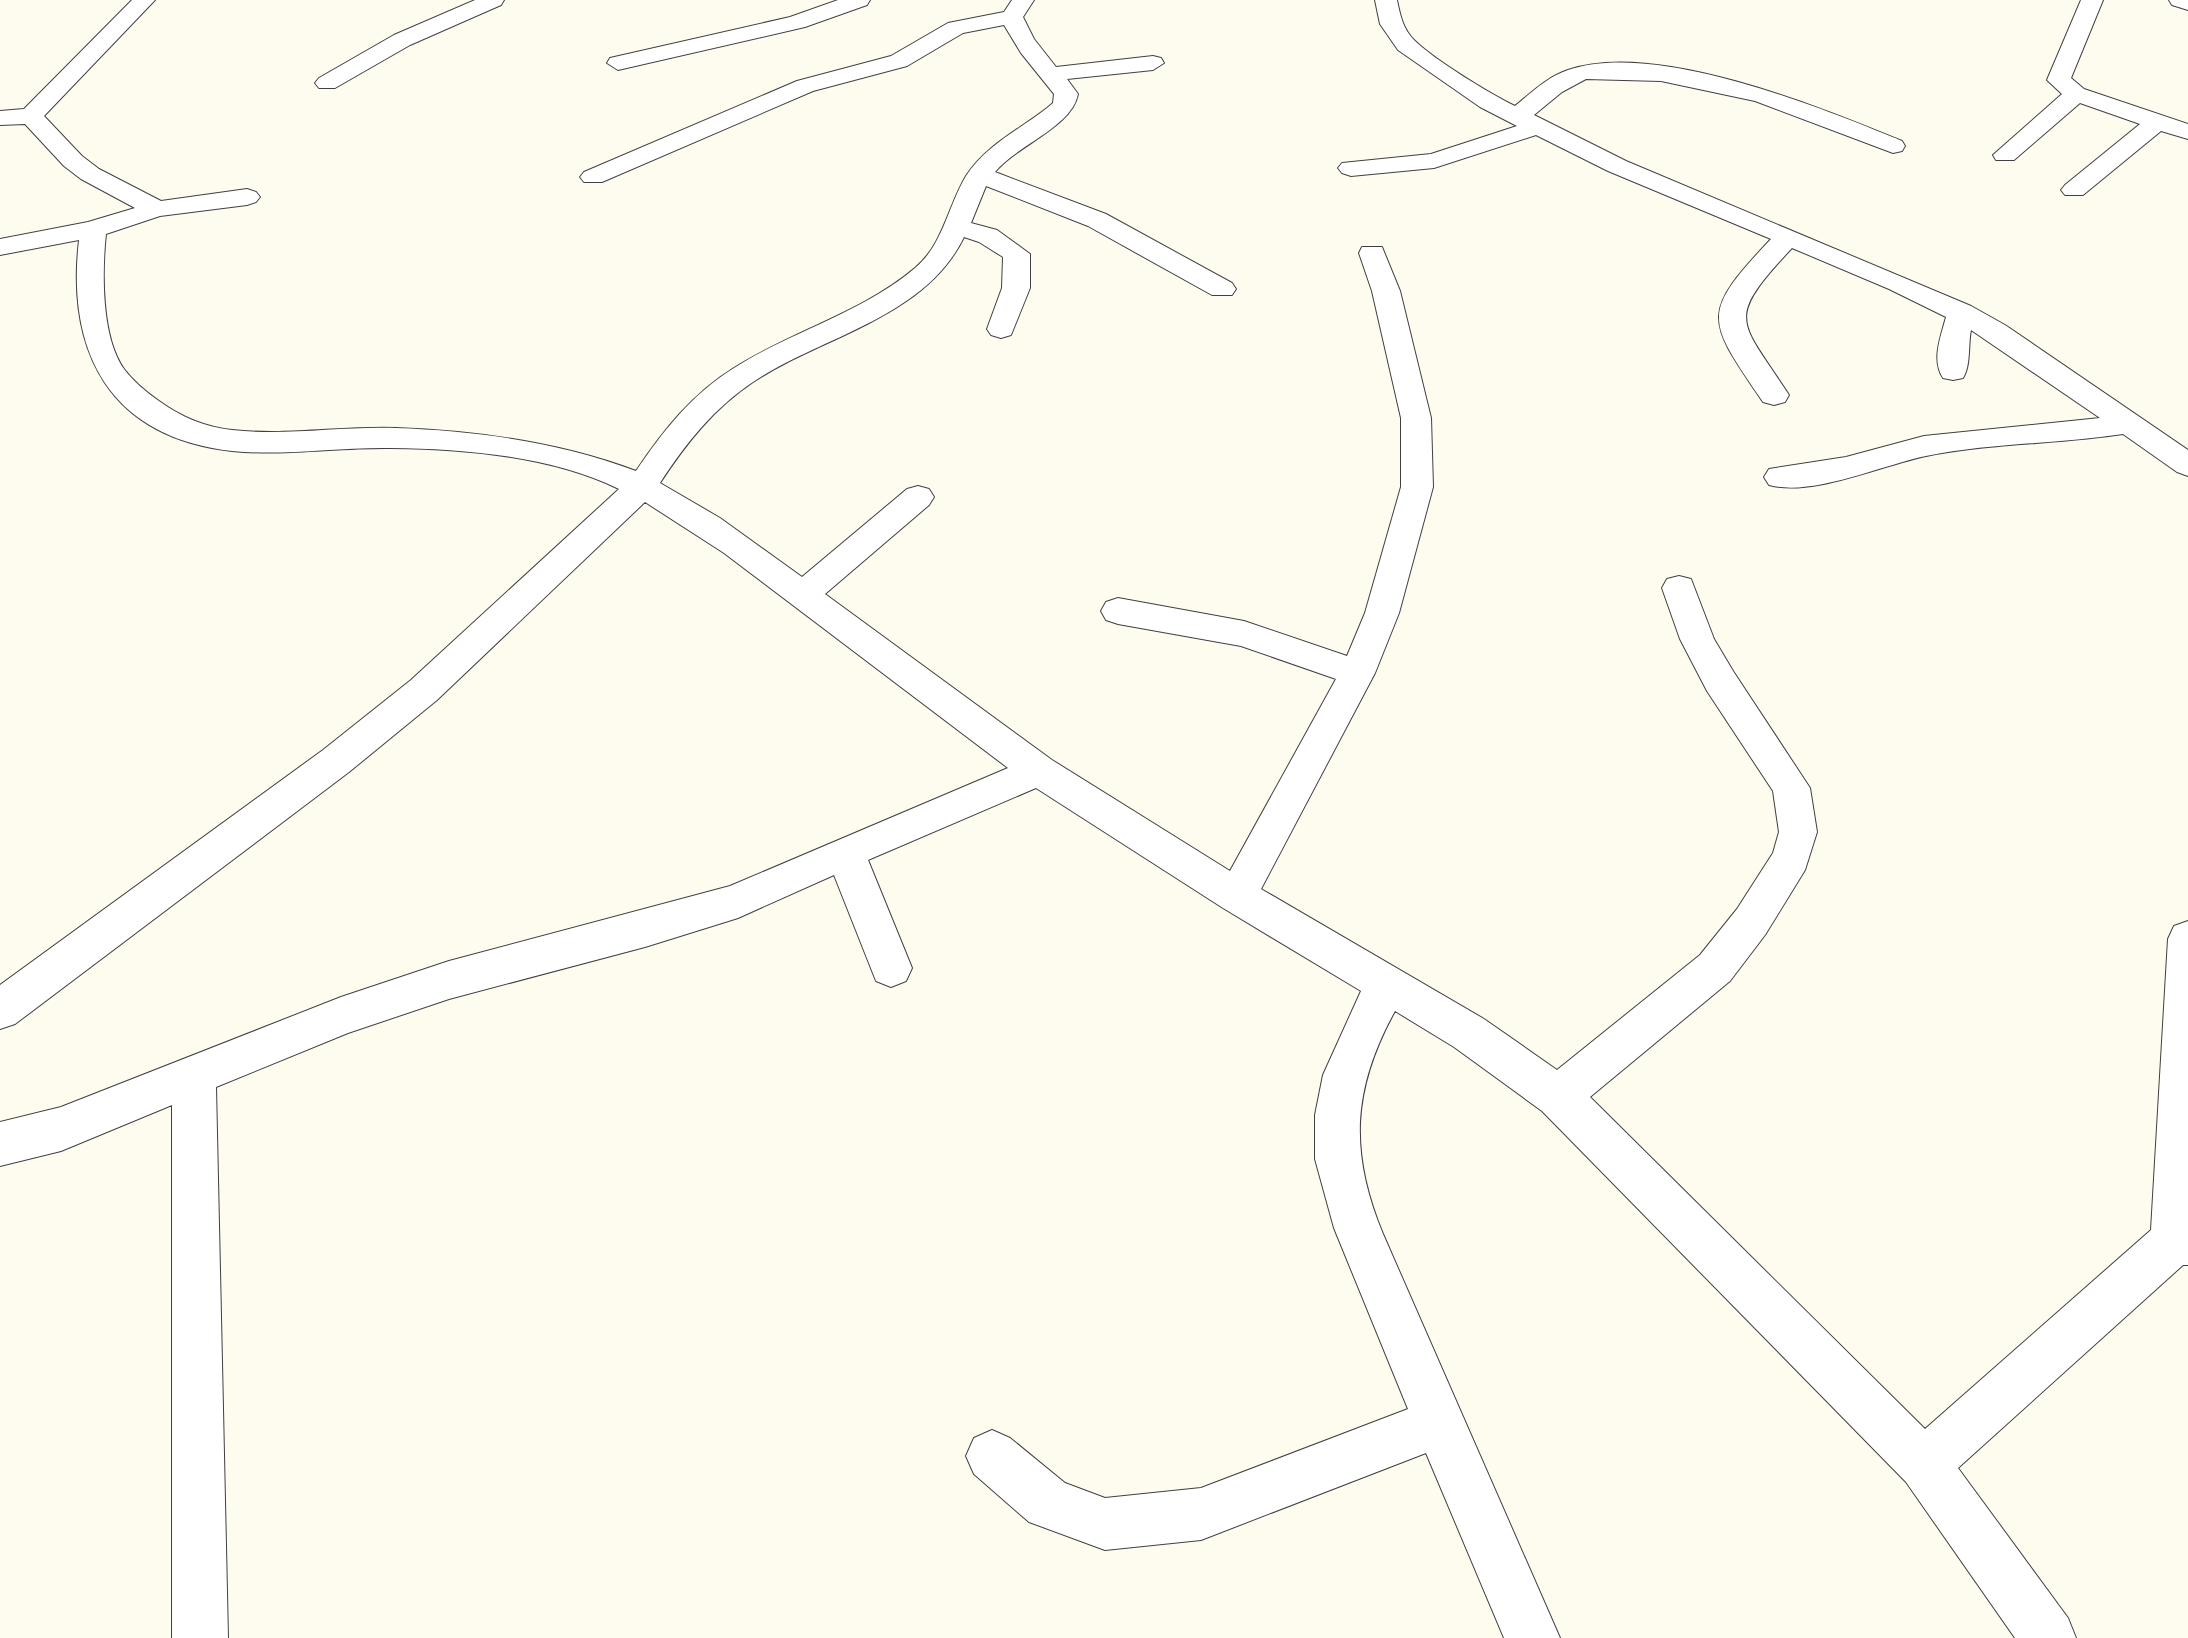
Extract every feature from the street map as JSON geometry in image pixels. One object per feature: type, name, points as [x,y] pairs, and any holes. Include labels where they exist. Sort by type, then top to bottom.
[{"type":"street","points":[[0,118],[31,116],[144,0]]},
{"type":"street","points":[[327,83],[402,40],[493,0]]},
{"type":"street","points":[[618,63],[797,22],[859,0]]},
{"type":"street","points":[[1386,0],[1391,24],[1406,45],[1488,102],[1617,166],[1961,312],[1995,331],[2188,465]]},
{"type":"street","points":[[2092,0],[2084,28],[2063,65],[2059,79],[2076,94],[2188,132]]},
{"type":"street","points":[[2180,0],[2188,3]]},
{"type":"street","points":[[0,1010],[336,761],[424,690],[642,486],[669,445],[719,392],[750,372],[890,299],[928,271],[957,227],[987,164],[1015,139],[1055,115],[1064,105],[1066,94],[1053,74],[1020,38],[1018,8],[956,28],[899,61],[805,86],[593,177]]},
{"type":"street","points":[[1053,74],[1153,62]]},
{"type":"street","points":[[1351,168],[1434,161],[1527,122],[1560,83],[1579,73],[1654,72],[1688,76],[1756,93],[1893,146]]},
{"type":"street","points":[[2005,155],[2076,94]]},
{"type":"street","points":[[31,116],[72,161],[90,174],[157,209]]},
{"type":"street","points":[[2074,190],[2158,121]]},
{"type":"street","points":[[981,175],[1097,220],[1222,289]]},
{"type":"street","points":[[0,247],[93,229],[157,209],[247,197]]},
{"type":"street","points":[[957,227],[988,236],[1017,254],[1016,288],[1001,329]]},
{"type":"street","points":[[93,229],[90,259],[92,305],[105,361],[126,389],[158,416],[182,429],[223,439],[260,441],[363,438],[497,448],[595,467],[642,486],[734,544],[1039,771],[1237,896],[1469,1033],[1558,1096],[1924,1464],[2048,1638]]},
{"type":"street","points":[[1774,395],[1739,345],[1730,321],[1730,304],[1740,288],[1788,237]]},
{"type":"street","points":[[1237,896],[1357,673],[1382,613],[1417,487],[1416,418],[1386,291],[1372,253]]},
{"type":"street","points":[[1953,371],[1952,352],[1961,312]]},
{"type":"street","points":[[1780,477],[1846,468],[1924,446],[2073,432],[2126,424]]},
{"type":"street","points":[[802,595],[918,497]]},
{"type":"street","points":[[1558,1096],[1715,968],[1751,922],[1791,858],[1798,832],[1791,788],[1720,681],[1697,639],[1679,588]]},
{"type":"street","points":[[1118,611],[1244,634],[1357,673]]},
{"type":"street","points":[[0,1144],[61,1129],[341,1016],[449,980],[645,929],[737,901],[845,852],[1039,771]]},
{"type":"street","points":[[845,852],[891,968]]},
{"type":"street","points":[[1924,1464],[2181,1241],[2188,939]]},
{"type":"street","points":[[1388,983],[1358,1035],[1342,1075],[1336,1136],[1343,1191],[1532,1638]]},
{"type":"street","points":[[194,1075],[200,1638]]},
{"type":"street","points":[[992,1457],[1048,1503],[1105,1524],[1201,1514],[1439,1423]]}]
